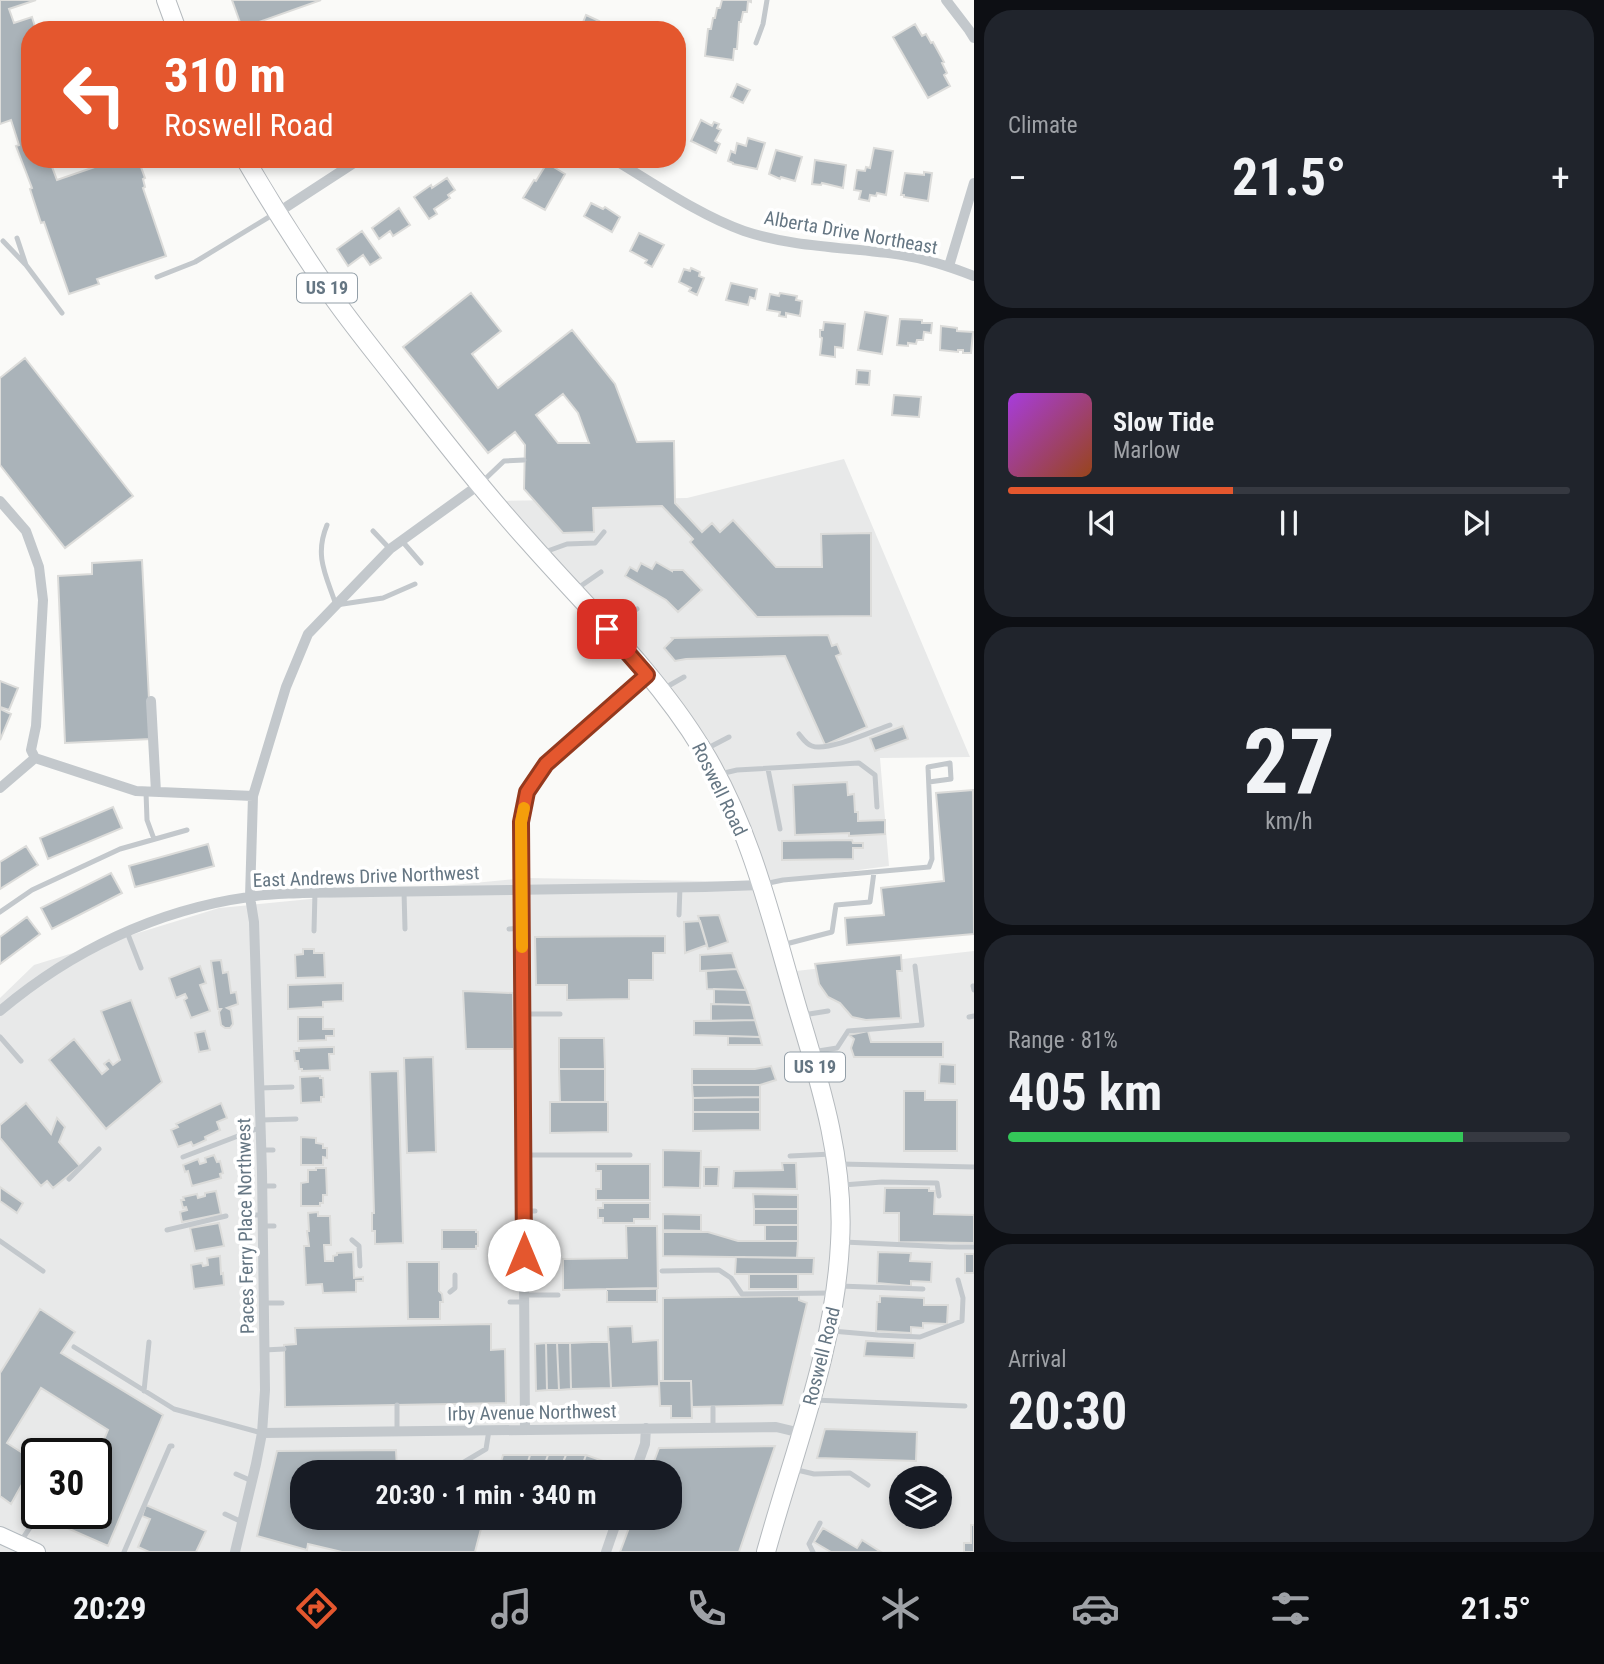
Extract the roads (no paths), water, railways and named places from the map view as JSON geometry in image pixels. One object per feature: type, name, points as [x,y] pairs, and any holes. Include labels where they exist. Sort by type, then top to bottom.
[{"type":"main road","points":[[166,0],[174,21]]},
{"type":"main road","name":"Roswell Road","points":[[250,168],[276,213],[336,301],[440,437],[684,721],[717,775],[741,828],[779,946],[780,971],[800,1015],[825,1100],[836,1159],[841,1241],[828,1331],[766,1552]]},
{"type":"main road","points":[[0,1535],[37,1552]]},
{"type":"street","points":[[946,0],[974,38]]},
{"type":"street","points":[[276,213],[346,168]]},
{"type":"street","name":"Alberta Drive Northeast","points":[[628,168],[705,213],[744,230],[783,240],[905,256],[949,266],[974,276]]},
{"type":"street","points":[[949,266],[974,183]]},
{"type":"street","name":"Paces Ferry Place Northwest","points":[[235,1552],[262,1433],[265,1390],[267,1222],[262,1186],[267,1150],[260,1124],[254,922],[250,897],[253,796],[286,687],[308,634],[390,550],[480,484]]},
{"type":"street","points":[[0,501],[4,514],[26,531],[39,567],[43,600],[36,726],[31,750],[35,758],[136,792],[253,796]]},
{"type":"street","points":[[525,1430],[524,1236],[529,1211],[528,1181],[523,1155],[521,822],[527,792],[546,764],[647,675]]},
{"type":"street","points":[[151,701],[151,792]]},
{"type":"street","points":[[0,788],[35,758]]},
{"type":"street","name":"East Andrews Drive Northwest","points":[[0,1011],[52,971],[127,931],[186,910],[250,897],[315,892],[761,884]]},
{"type":"street","name":"Irby Avenue Northwest","points":[[262,1433],[776,1427],[801,1433]]},
{"type":"street","points":[[639,1460],[645,1444],[646,1428]]},
{"type":"street","points":[[606,1552],[614,1530]]},
{"type":"lane","points":[[756,43],[767,0]]},
{"type":"lane","points":[[156,277],[195,262],[276,213]]},
{"type":"lane","points":[[17,237],[26,265]]},
{"type":"lane","points":[[3,241],[26,265],[62,313]]},
{"type":"lane","points":[[480,484],[504,461],[524,460]]},
{"type":"lane","points":[[327,525],[321,539],[321,563],[336,605],[383,598],[415,584]]},
{"type":"lane","points":[[373,531],[390,550]]},
{"type":"lane","points":[[539,554],[567,544],[595,543],[604,532]]},
{"type":"lane","points":[[402,541],[421,563]]},
{"type":"lane","points":[[573,591],[601,572]]},
{"type":"lane","points":[[607,629],[637,608]]},
{"type":"lane","points":[[660,691],[684,677]]},
{"type":"lane","points":[[799,734],[812,746],[828,747],[890,725]]},
{"type":"lane","points":[[703,751],[730,737]]},
{"type":"lane","points":[[717,775],[737,770],[859,763],[875,775],[877,807]]},
{"type":"lane","points":[[761,884],[929,867],[932,859],[928,767],[950,763],[951,779],[929,782]]},
{"type":"lane","points":[[768,769],[780,830]]},
{"type":"lane","points":[[151,792],[147,820],[154,839]]},
{"type":"lane","points":[[0,912],[32,890],[120,849],[187,830]]},
{"type":"lane","points":[[779,946],[832,932],[836,905],[870,902],[874,872]]},
{"type":"lane","points":[[679,915],[680,887]]},
{"type":"lane","points":[[404,891],[405,929]]},
{"type":"lane","points":[[314,931],[315,892]]},
{"type":"lane","points":[[509,929],[522,928]]},
{"type":"lane","points":[[127,931],[141,968]]},
{"type":"lane","points":[[811,1053],[837,1048],[848,1031],[922,1025],[915,966]]},
{"type":"lane","points":[[800,1015],[828,1011]]},
{"type":"lane","points":[[522,1014],[559,1014]]},
{"type":"lane","points":[[0,1037],[22,1061]]},
{"type":"lane","points":[[259,1088],[292,1087]]},
{"type":"lane","points":[[183,1157],[260,1124],[296,1119]]},
{"type":"lane","points":[[69,1179],[99,1149]]},
{"type":"lane","points":[[523,1155],[630,1155]]},
{"type":"lane","points":[[790,1156],[974,1167]]},
{"type":"lane","points":[[839,1186],[882,1182],[937,1184],[939,1196]]},
{"type":"lane","points":[[262,1186],[274,1186]]},
{"type":"lane","points":[[247,1215],[267,1222]]},
{"type":"lane","points":[[167,1230],[226,1216]]},
{"type":"lane","points":[[524,1236],[536,1236]]},
{"type":"lane","points":[[352,1240],[359,1246],[360,1266]]},
{"type":"lane","points":[[0,1241],[43,1271]]},
{"type":"lane","points":[[841,1241],[974,1247]]},
{"type":"lane","points":[[662,1272],[719,1270],[731,1278],[743,1294],[923,1289]]},
{"type":"lane","points":[[510,1273],[524,1273]]},
{"type":"lane","points":[[450,1292],[455,1288],[455,1275]]},
{"type":"lane","points":[[828,1331],[920,1337],[962,1321],[963,1298],[958,1280]]},
{"type":"lane","points":[[510,1302],[558,1295]]},
{"type":"lane","points":[[264,1303],[282,1303]]},
{"type":"lane","points":[[144,1391],[149,1342]]},
{"type":"lane","points":[[74,1347],[174,1409],[262,1433]]},
{"type":"lane","points":[[264,1350],[284,1349]]},
{"type":"lane","points":[[810,1399],[965,1406]]},
{"type":"lane","points":[[397,1405],[397,1431]]},
{"type":"lane","points":[[713,1408],[713,1428]]},
{"type":"lane","points":[[468,1460],[486,1449],[489,1430]]},
{"type":"lane","points":[[124,1552],[172,1446]]},
{"type":"lane","points":[[790,1468],[814,1474],[850,1473],[867,1485]]},
{"type":"lane","points":[[236,1474],[252,1481]]},
{"type":"lane","points":[[226,1514],[242,1522]]},
{"type":"lane","points":[[813,1552],[809,1544],[820,1523]]},
{"type":"lane","points":[[19,1544],[29,1529]]}]
